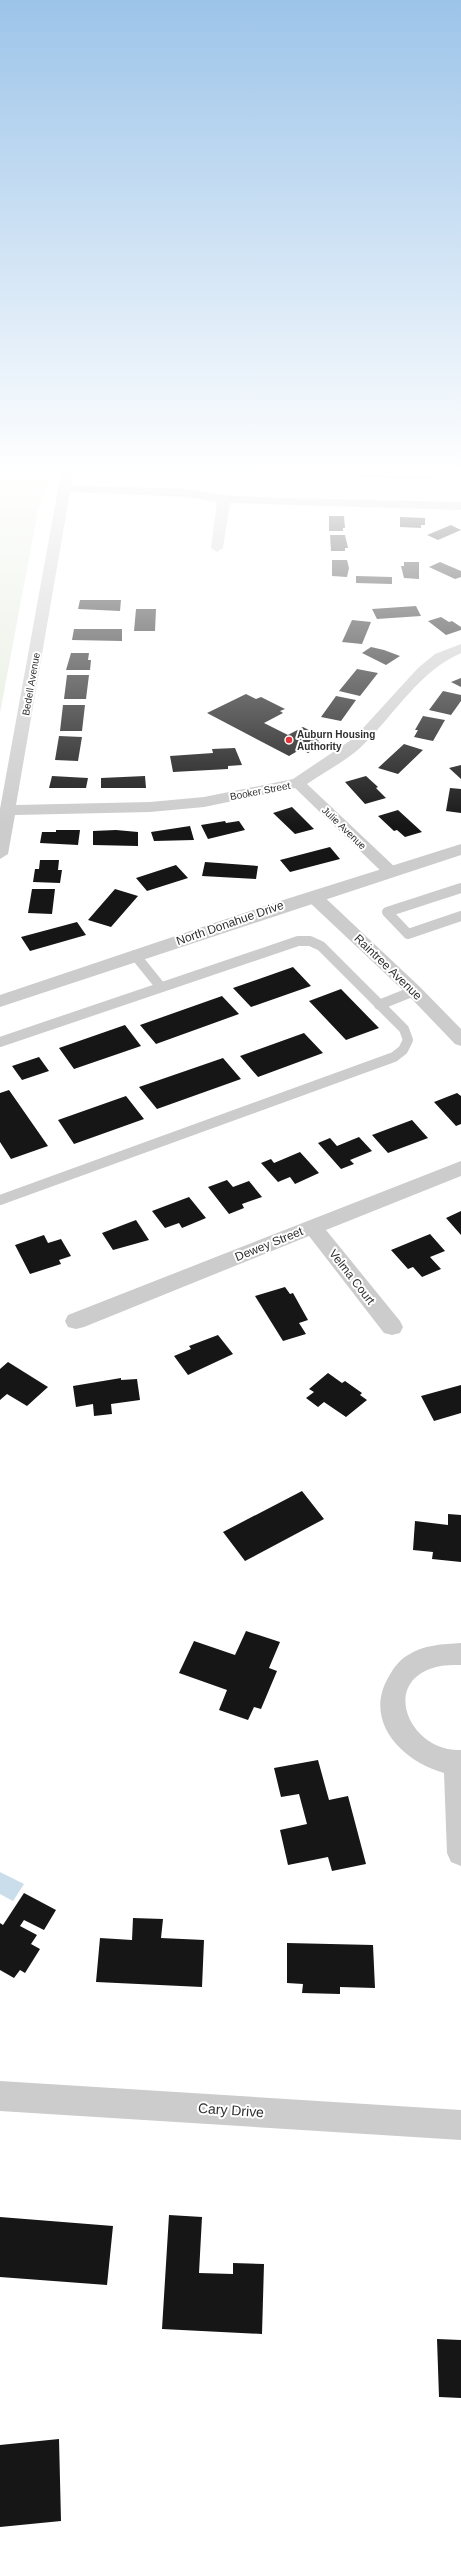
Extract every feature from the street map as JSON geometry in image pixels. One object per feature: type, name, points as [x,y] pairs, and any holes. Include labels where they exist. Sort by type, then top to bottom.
[{"type":"street","name":"Bedell Avenue","points":[[0,854],[10,810],[47,587]]},
{"type":"street","name":"Booker Street","points":[[10,810],[150,807],[204,802],[298,783],[359,741],[423,671],[440,657],[461,648]]},
{"type":"street","name":"Julie Avenue","points":[[298,783],[391,872]]},
{"type":"street","name":"North Donahue Drive","points":[[0,1001],[313,896],[461,849]]},
{"type":"street","name":"Raintree Avenue","points":[[313,896],[414,991],[461,1040]]},
{"type":"street","name":"Dewey Street","points":[[76,1321],[461,1168]]},
{"type":"street","name":"Velma Court","points":[[313,1227],[392,1327]]},
{"type":"street","points":[[461,1654],[441,1654],[422,1658],[407,1668],[396,1683],[392,1700],[394,1718],[403,1735],[418,1750],[436,1759],[459,1762],[461,1853]]},
{"type":"street","name":"Cary Drive","points":[[0,2096],[461,2124]]},
{"type":"lane","points":[[461,888],[387,912],[408,934],[461,916]]},
{"type":"lane","points":[[0,1042],[282,944],[298,941],[310,941],[322,946],[404,1029],[408,1040],[403,1050],[394,1057],[0,1200]]},
{"type":"lane","points":[[135,955],[160,986]]},
{"type":"lane","points":[[379,1005],[414,991]]},
{"type":"green space","points":[[0,587],[24,587],[0,713]]},
{"type":"water","points":[[0,1872],[24,1884],[13,1901],[0,1894]]},
{"type":"building","points":[[80,600],[121,600],[120,611],[78,609]]},
{"type":"building","points":[[416,606],[421,616],[377,619],[372,609]]},
{"type":"building","points":[[136,609],[156,609],[155,631],[134,631]]},
{"type":"building","points":[[441,617],[449,622],[452,621],[461,627],[461,630],[446,635],[428,621]]},
{"type":"building","points":[[352,620],[371,622],[362,644],[342,642]]},
{"type":"building","points":[[74,629],[122,629],[122,641],[72,640]]},
{"type":"building","points":[[371,647],[400,656],[386,665],[362,653]]},
{"type":"building","points":[[71,653],[89,653],[88,660],[91,660],[90,670],[66,670]]},
{"type":"building","points":[[357,669],[378,673],[360,696],[339,691]]},
{"type":"building","points":[[67,675],[89,675],[86,699],[64,699]]},
{"type":"building","points":[[461,678],[461,687],[451,682]]},
{"type":"building","points":[[443,691],[461,695],[461,701],[451,715],[429,710]]},
{"type":"building","points":[[246,694],[256,699],[261,697],[285,709],[280,711],[283,713],[264,723],[288,735],[303,727],[324,738],[317,741],[323,744],[308,753],[301,749],[289,756],[207,713]]},
{"type":"building","points":[[336,696],[356,700],[341,721],[321,717]]},
{"type":"building","points":[[63,705],[85,705],[82,731],[60,731]]},
{"type":"building","points":[[423,716],[445,720],[433,741],[414,737],[418,730],[415,730]]},
{"type":"building","points":[[59,736],[82,737],[78,761],[55,760]]},
{"type":"building","points":[[404,744],[423,750],[398,774],[378,768]]},
{"type":"building","points":[[235,748],[242,765],[228,766],[228,769],[173,772],[170,756],[213,753],[212,749]]},
{"type":"building","points":[[461,765],[461,779],[449,768]]},
{"type":"building","points":[[52,776],[88,778],[86,788],[49,788]]},
{"type":"building","points":[[145,776],[146,788],[101,788],[101,778]]},
{"type":"building","points":[[366,776],[378,787],[376,788],[386,798],[365,804],[345,782]]},
{"type":"building","points":[[450,788],[461,789],[461,813],[446,811]]},
{"type":"building","points":[[292,807],[314,829],[295,834],[273,813]]},
{"type":"building","points":[[398,810],[422,832],[405,837],[397,830],[394,831],[378,816]]},
{"type":"building","points":[[225,821],[226,823],[239,821],[245,830],[208,839],[201,825]]},
{"type":"building","points":[[190,826],[194,840],[154,841],[151,832]]},
{"type":"building","points":[[56,830],[80,830],[78,845],[40,843],[42,832],[56,832]]},
{"type":"building","points":[[116,830],[138,832],[138,846],[93,845],[93,831]]},
{"type":"building","points":[[330,847],[340,859],[290,872],[280,860]]},
{"type":"building","points":[[40,860],[59,860],[58,870],[62,870],[60,883],[33,882],[35,869],[39,869]]},
{"type":"building","points":[[205,862],[258,866],[256,879],[202,876]]},
{"type":"building","points":[[176,865],[188,878],[147,891],[136,878]]},
{"type":"building","points":[[32,889],[55,889],[52,914],[28,913]]},
{"type":"building","points":[[115,889],[138,896],[111,927],[88,920]]},
{"type":"building","points":[[77,922],[86,935],[30,951],[21,937]]},
{"type":"building","points":[[293,967],[311,986],[251,1007],[233,988]]},
{"type":"building","points":[[341,989],[379,1028],[346,1040],[309,1001]]},
{"type":"building","points":[[222,996],[239,1014],[156,1044],[140,1025]]},
{"type":"building","points":[[125,1025],[141,1046],[74,1069],[59,1048]]},
{"type":"building","points":[[304,1033],[323,1053],[258,1077],[240,1056]]},
{"type":"building","points":[[39,1057],[49,1071],[22,1080],[12,1066]]},
{"type":"building","points":[[223,1058],[241,1079],[157,1109],[139,1087]]},
{"type":"building","points":[[9,1090],[48,1146],[11,1159],[0,1142],[0,1093]]},
{"type":"building","points":[[457,1093],[461,1096],[461,1124],[456,1126],[434,1102]]},
{"type":"building","points":[[126,1096],[144,1119],[74,1144],[58,1120]]},
{"type":"building","points":[[412,1120],[428,1138],[388,1153],[372,1135]]},
{"type":"building","points":[[359,1137],[372,1151],[350,1160],[354,1164],[341,1169],[318,1143],[330,1138],[337,1146]]},
{"type":"building","points":[[300,1152],[319,1173],[295,1184],[290,1177],[278,1182],[261,1163],[271,1159],[274,1163]]},
{"type":"building","points":[[227,1180],[233,1187],[249,1181],[262,1197],[242,1204],[244,1208],[229,1214],[208,1187]]},
{"type":"building","points":[[189,1197],[206,1218],[182,1228],[179,1223],[165,1228],[152,1211]]},
{"type":"building","points":[[461,1211],[461,1235],[446,1218]]},
{"type":"building","points":[[136,1220],[149,1240],[113,1250],[102,1233]]},
{"type":"building","points":[[430,1234],[445,1251],[430,1257],[441,1269],[422,1277],[413,1267],[408,1269],[391,1250]]},
{"type":"building","points":[[44,1235],[48,1243],[61,1239],[71,1256],[59,1260],[61,1264],[30,1274],[15,1245]]},
{"type":"building","points":[[285,1287],[290,1294],[293,1293],[308,1320],[299,1323],[306,1334],[283,1341],[255,1296]]},
{"type":"building","points":[[218,1335],[233,1354],[188,1375],[174,1356],[191,1349],[189,1346]]},
{"type":"building","points":[[8,1362],[48,1387],[27,1406],[7,1394],[0,1400],[0,1369]]},
{"type":"building","points":[[328,1373],[342,1383],[345,1381],[362,1393],[360,1395],[367,1400],[346,1417],[324,1402],[318,1407],[306,1398],[314,1392],[309,1389]]},
{"type":"building","points":[[121,1378],[121,1380],[137,1379],[140,1400],[111,1404],[112,1414],[94,1416],[93,1404],[76,1407],[73,1386]]},
{"type":"building","points":[[461,1385],[461,1413],[434,1421],[421,1396]]},
{"type":"building","points":[[302,1491],[324,1519],[245,1561],[223,1532]]},
{"type":"building","points":[[448,1514],[461,1515],[461,1562],[432,1559],[433,1552],[413,1550],[415,1521],[448,1525]]},
{"type":"building","points":[[246,1631],[280,1642],[269,1668],[277,1671],[261,1709],[254,1707],[248,1720],[219,1710],[227,1690],[179,1673],[194,1641],[235,1655]]},
{"type":"building","points":[[318,1760],[329,1800],[348,1796],[366,1864],[332,1871],[328,1857],[288,1865],[280,1830],[307,1824],[299,1794],[281,1797],[274,1768]]},
{"type":"building","points":[[24,1893],[56,1910],[44,1930],[24,1920],[20,1926],[37,1935],[31,1944],[40,1949],[25,1973],[20,1970],[14,1978],[0,1970],[0,1923],[3,1925]]},
{"type":"building","points":[[133,1918],[163,1919],[161,1938],[204,1940],[202,1987],[96,1982],[100,1938],[132,1940]]},
{"type":"building","points":[[287,1943],[373,1945],[375,1988],[340,1987],[340,1994],[302,1993],[303,1984],[287,1983]]},
{"type":"building","points":[[169,2215],[202,2217],[199,2273],[233,2274],[233,2263],[264,2264],[262,2334],[162,2329]]},
{"type":"building","points":[[0,2217],[113,2226],[107,2285],[0,2277]]},
{"type":"building","points":[[437,2339],[461,2340],[461,2398],[439,2397]]},
{"type":"building","points":[[59,2439],[61,2521],[0,2527],[0,2445]]},
{"type":"place","name":"Auburn Housing Authority","points":[[289,740]]}]
